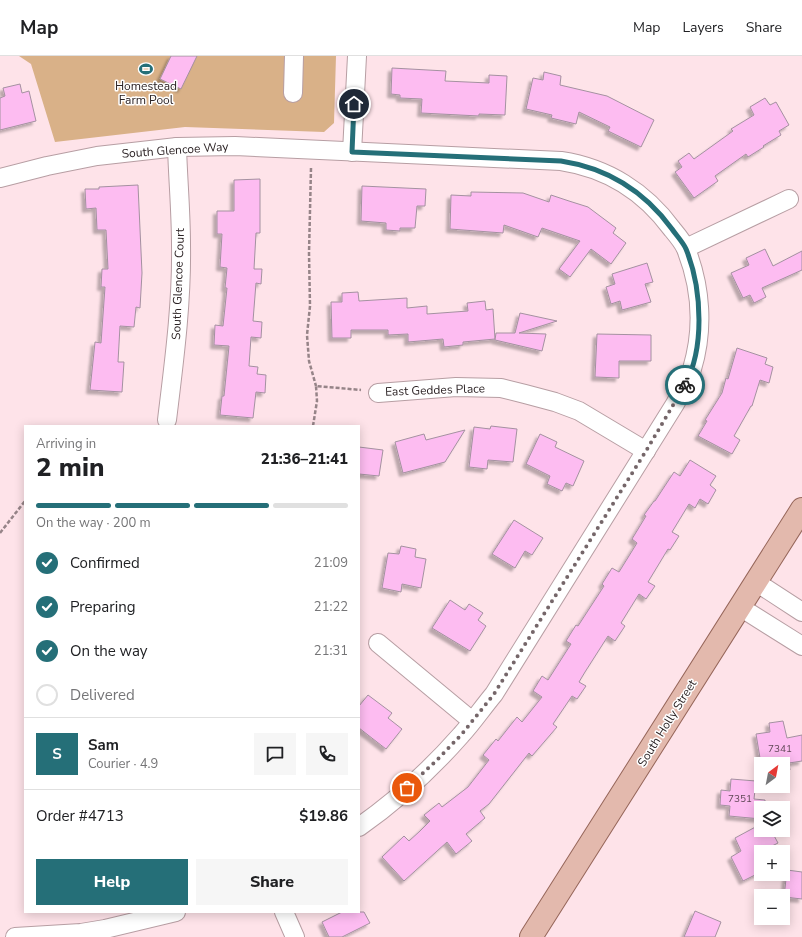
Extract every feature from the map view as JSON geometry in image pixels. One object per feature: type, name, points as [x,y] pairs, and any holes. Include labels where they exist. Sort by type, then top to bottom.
[{"type":"main road","name":"South Holly Street","points":[[531,937],[802,509]]},
{"type":"street","points":[[293,92],[294,56]]},
{"type":"street","points":[[352,152],[357,56]]},
{"type":"street","name":"South Glencoe Way","points":[[0,178],[47,166],[98,156],[177,147],[235,146],[554,160],[576,163],[607,174],[634,190],[663,216],[686,248]]},
{"type":"street","name":"South Glencoe Court","points":[[167,420],[180,297],[181,245],[177,147]]},
{"type":"street","points":[[360,825],[396,797],[437,760],[472,721],[507,674],[675,404],[692,369],[699,334],[699,303],[697,288],[686,248],[789,199]]},
{"type":"street","name":"East Geddes Place","points":[[378,393],[456,387],[501,388],[555,402],[579,411],[646,451]]},
{"type":"street","points":[[756,582],[802,612]]},
{"type":"street","points":[[740,607],[802,646]]},
{"type":"street","points":[[378,642],[472,721]]},
{"type":"street","points":[[15,937],[82,933],[105,929],[169,913]]},
{"type":"street","points":[[284,913],[295,937]]},
{"type":"path","points":[[311,150],[309,253],[310,306],[307,335],[309,361],[316,386],[317,401],[313,425]]},
{"type":"path","points":[[316,386],[378,393]]},
{"type":"path","points":[[0,533],[24,502]]},
{"type":"shaded area","points":[[19,56],[336,56],[334,123],[324,132],[185,127],[55,142],[31,64]]},
{"type":"building","points":[[171,56],[197,56],[181,89],[160,79]]},
{"type":"building","points":[[392,68],[446,71],[445,81],[489,83],[489,75],[507,76],[505,115],[479,114],[479,116],[421,113],[422,99],[400,98],[400,95],[391,94]]},
{"type":"building","points":[[544,72],[561,76],[560,85],[607,96],[654,120],[641,147],[608,131],[610,127],[579,112],[576,124],[551,118],[552,115],[526,109],[533,78],[543,80]]},
{"type":"building","points":[[20,84],[22,93],[29,91],[36,121],[0,130],[0,98],[5,96],[3,88]]},
{"type":"building","points":[[765,98],[770,105],[776,102],[789,125],[779,131],[781,135],[763,146],[764,147],[748,157],[746,154],[715,176],[718,181],[694,198],[675,172],[682,167],[678,161],[689,153],[694,159],[733,131],[731,129],[754,115],[750,107]]},
{"type":"building","points":[[260,179],[260,233],[256,233],[254,269],[262,269],[261,284],[256,283],[253,321],[262,322],[261,338],[251,337],[249,366],[258,367],[257,374],[266,375],[265,393],[256,392],[253,418],[220,415],[222,396],[224,396],[229,346],[214,345],[215,325],[223,326],[227,288],[225,288],[227,268],[220,267],[222,234],[217,234],[217,211],[234,211],[234,180]]},
{"type":"building","points":[[138,185],[142,273],[140,308],[136,307],[134,327],[120,326],[118,362],[124,362],[122,392],[90,390],[95,342],[101,343],[105,287],[101,287],[102,269],[108,269],[106,230],[97,230],[96,208],[86,209],[85,189]]},
{"type":"building","points":[[362,186],[426,189],[425,206],[417,206],[415,228],[400,228],[400,231],[386,230],[386,223],[361,221]]},
{"type":"building","points":[[471,192],[523,193],[549,202],[551,195],[588,207],[616,228],[613,233],[626,243],[611,264],[591,249],[570,277],[559,269],[580,241],[542,228],[538,237],[504,225],[503,233],[450,229],[451,195],[471,196]]},
{"type":"building","points":[[765,249],[773,266],[802,251],[802,270],[762,288],[766,297],[754,303],[750,295],[743,298],[731,273],[749,265],[746,258]]},
{"type":"building","points":[[647,263],[653,282],[645,284],[651,302],[622,310],[620,301],[611,304],[606,287],[615,284],[612,274]]},
{"type":"building","points":[[358,292],[359,301],[407,298],[407,308],[427,306],[427,314],[468,311],[467,303],[485,301],[486,310],[493,309],[495,339],[463,342],[463,345],[444,347],[443,339],[408,342],[408,334],[388,335],[388,330],[351,330],[351,338],[332,338],[331,302],[342,302],[342,293]]},
{"type":"building","points":[[520,313],[557,321],[519,333],[546,334],[542,351],[495,340],[496,333],[515,333]]},
{"type":"building","points":[[597,334],[651,335],[651,361],[619,361],[619,378],[595,377]]},
{"type":"building","points":[[737,348],[767,358],[765,364],[773,367],[769,383],[760,380],[752,406],[734,436],[740,440],[732,454],[698,436],[707,421],[705,420],[722,393],[726,378],[728,379]]},
{"type":"building","points":[[491,426],[517,429],[513,462],[488,460],[487,469],[469,467],[474,427],[490,429]]},
{"type":"building","points":[[465,430],[445,462],[403,473],[395,442],[424,434],[426,440]]},
{"type":"building","points":[[540,434],[557,442],[555,447],[584,461],[573,486],[566,483],[562,491],[547,484],[550,476],[526,464]]},
{"type":"building","points":[[360,447],[383,450],[379,476],[360,474]]},
{"type":"building","points":[[690,460],[716,476],[710,485],[716,490],[708,504],[700,499],[695,508],[689,504],[672,532],[679,536],[670,550],[668,549],[648,582],[655,586],[646,599],[639,594],[621,623],[625,626],[615,641],[608,636],[579,682],[586,686],[577,699],[572,696],[553,724],[557,727],[532,756],[529,753],[489,804],[480,811],[485,818],[466,834],[472,841],[456,854],[447,842],[404,881],[382,857],[404,836],[409,841],[430,821],[424,815],[439,803],[442,807],[468,787],[489,760],[483,755],[496,739],[498,741],[517,717],[522,722],[542,697],[533,691],[542,676],[548,680],[571,644],[566,641],[576,625],[578,626],[604,586],[602,584],[612,568],[619,572],[637,543],[632,539],[646,516],[644,515],[674,472],[680,476]]},
{"type":"building","points":[[514,520],[543,538],[532,555],[525,551],[515,568],[492,554]]},
{"type":"building","points":[[401,546],[416,549],[415,557],[426,559],[421,588],[402,584],[401,592],[382,588],[388,553],[399,554]]},
{"type":"building","points":[[450,600],[465,610],[469,604],[483,613],[478,620],[486,626],[470,651],[432,628]]},
{"type":"building","points":[[368,695],[392,713],[388,718],[402,729],[386,749],[360,729],[360,705]]},
{"type":"building","points":[[783,721],[787,738],[802,735],[802,761],[790,763],[790,757],[760,757],[756,734],[770,732],[769,723]]},
{"type":"building","points":[[731,779],[754,781],[754,799],[765,801],[754,801],[754,818],[729,816],[730,806],[720,805],[721,790],[730,791]]},
{"type":"building","points":[[754,828],[754,837],[775,837],[778,843],[774,845],[754,845],[754,876],[743,881],[731,857],[741,851],[735,838]]},
{"type":"building","points":[[790,870],[802,872],[802,899],[790,898],[790,889],[785,889],[786,881],[790,881]]},
{"type":"building","points":[[695,911],[721,922],[715,937],[684,937]]},
{"type":"building","points":[[364,912],[370,923],[342,937],[329,937],[322,922],[340,913]]},
{"type":"way so far","points":[[407,788],[462,734],[494,694],[646,451],[685,385]]},
{"type":"place","name":"Homestead Farm Pool","points":[[146,69]]},
{"type":"route","points":[[354,104],[352,152],[561,161],[576,163],[607,174],[634,190],[650,203],[663,216],[686,248],[697,288],[699,303],[699,334],[692,369],[685,385]]}]
